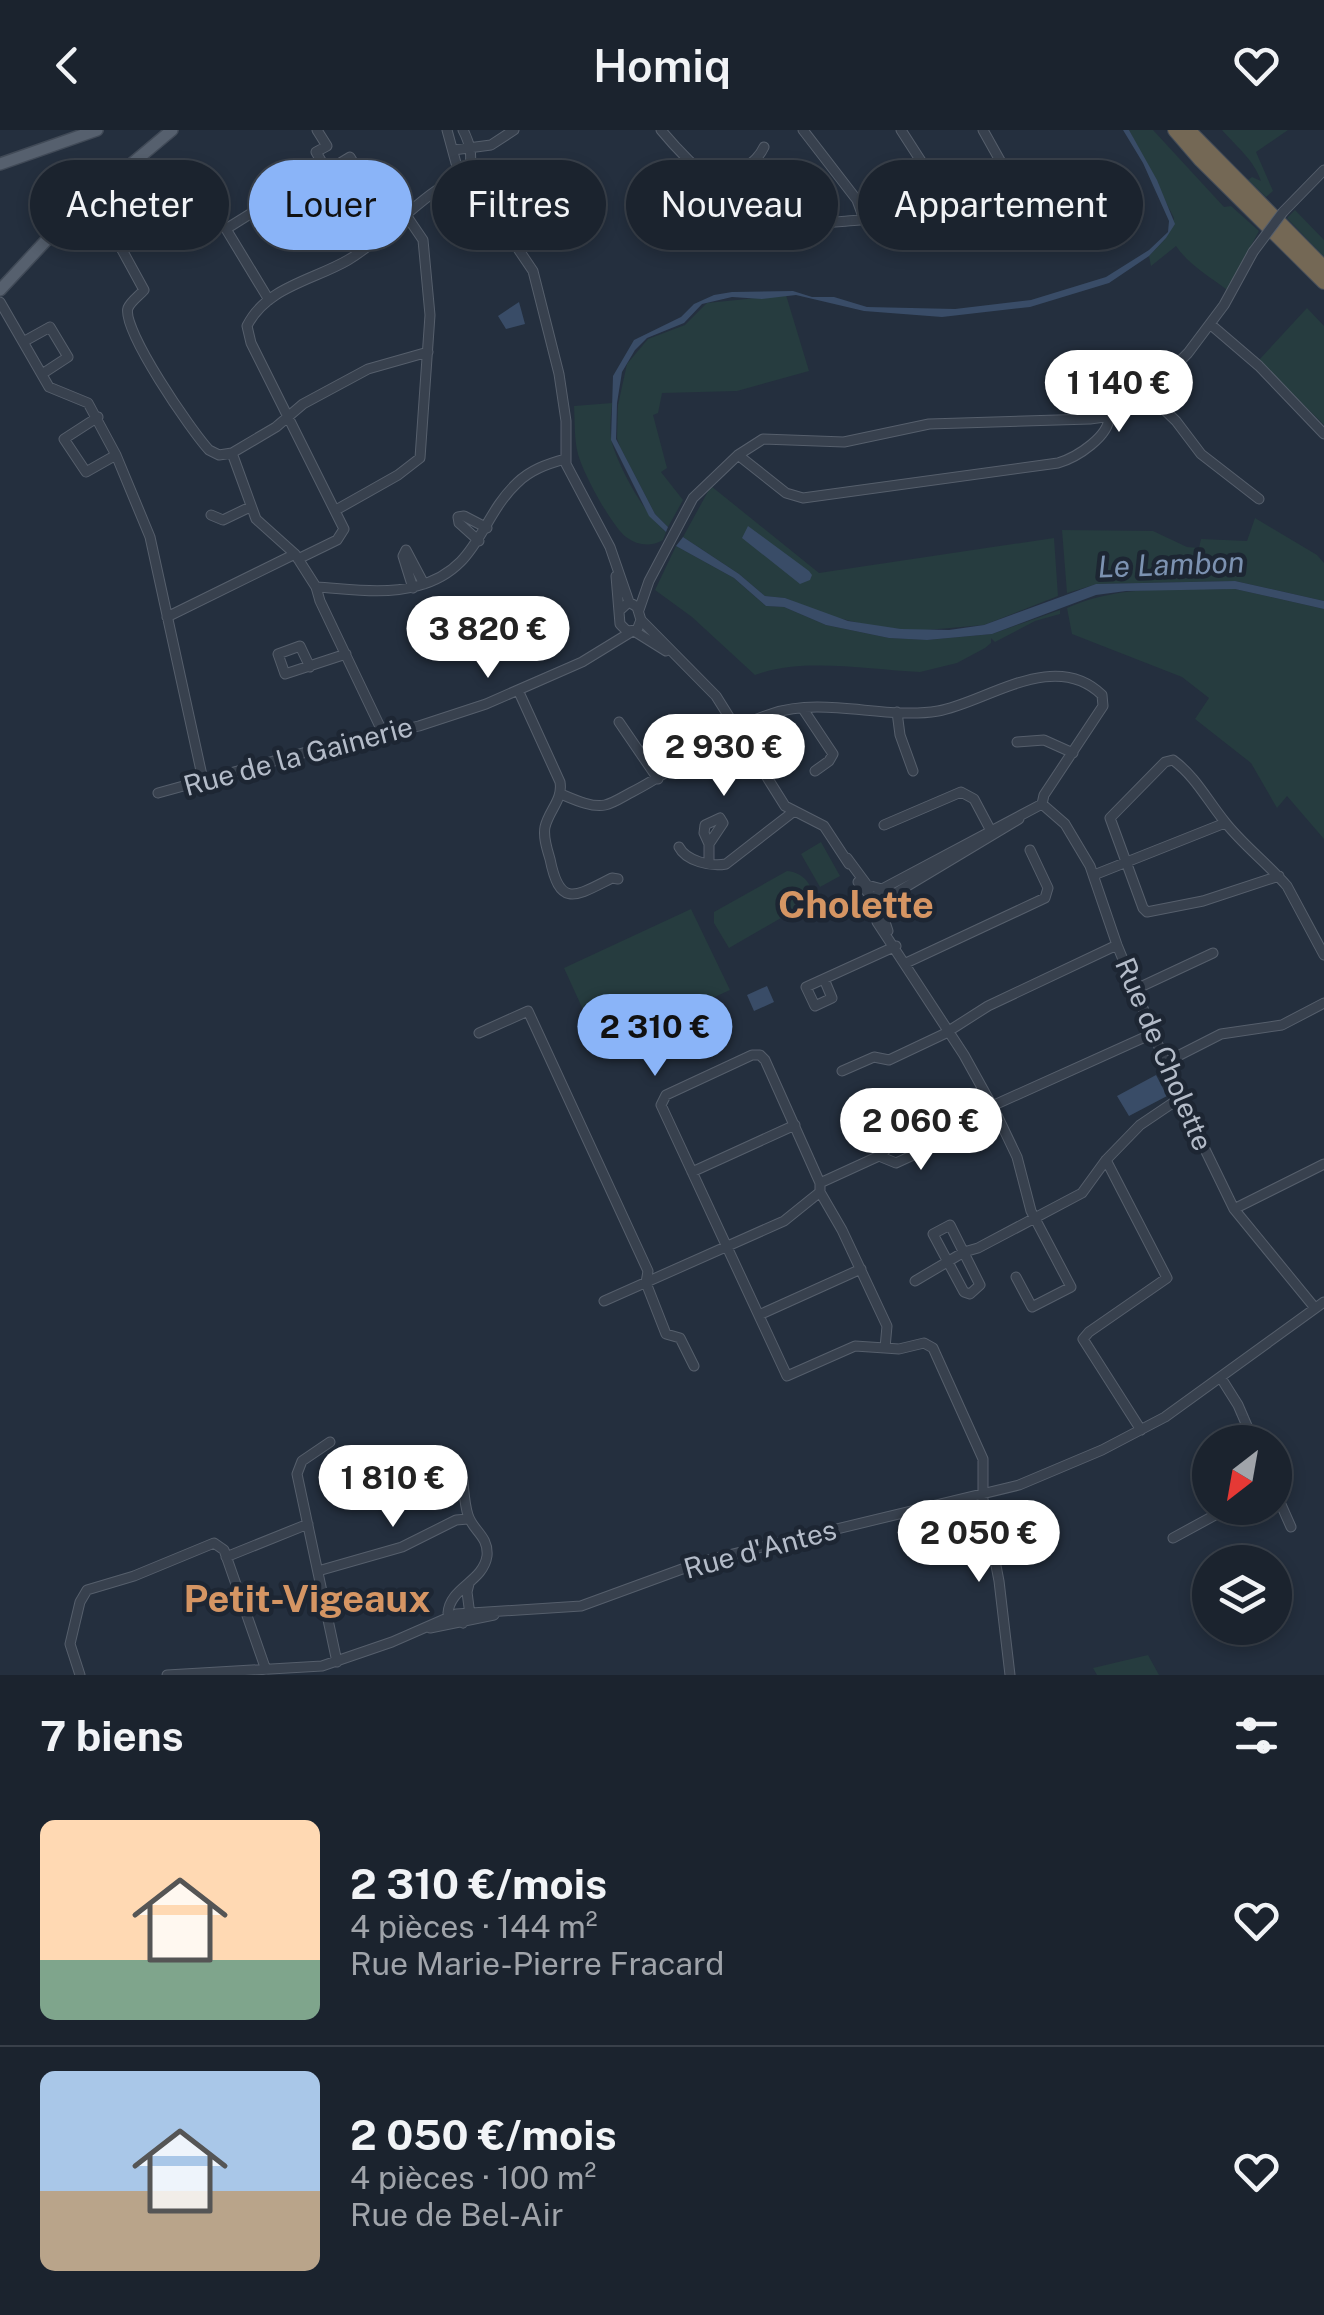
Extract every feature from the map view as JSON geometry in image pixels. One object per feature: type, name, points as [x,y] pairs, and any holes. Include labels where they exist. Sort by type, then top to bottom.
[{"type":"highway","points":[[1166,130],[1189,156],[1324,268]]},
{"type":"highway","points":[[1174,130],[1292,245]]},
{"type":"highway","points":[[1188,130],[1324,282]]},
{"type":"highway","points":[[1200,130],[1292,245]]},
{"type":"main road","points":[[0,164],[97,130]]},
{"type":"main road","points":[[0,290],[68,218],[172,130]]},
{"type":"street","points":[[318,130],[327,146],[316,152],[321,160]]},
{"type":"street","points":[[447,130],[455,160]]},
{"type":"street","points":[[464,130],[471,160]]},
{"type":"street","points":[[452,150],[496,143],[514,130]]},
{"type":"street","points":[[663,130],[691,160]]},
{"type":"street","points":[[803,130],[858,203]]},
{"type":"street","points":[[900,130],[919,160]]},
{"type":"street","points":[[983,130],[1000,160]]},
{"type":"street","points":[[758,160],[764,147]]},
{"type":"street","points":[[632,632],[635,609],[693,498],[738,455],[763,439],[844,442],[928,424],[1103,415],[1146,394],[1188,353],[1230,296],[1253,252],[1283,212],[1324,170]]},
{"type":"street","points":[[412,210],[432,195]]},
{"type":"street","points":[[249,215],[226,229],[269,300]]},
{"type":"street","points":[[336,510],[419,461],[430,315],[422,240],[412,224]]},
{"type":"street","points":[[122,250],[144,290],[130,304],[128,314],[150,366],[203,444],[214,454],[232,453],[276,428],[288,414],[368,368],[428,352]]},
{"type":"street","points":[[167,618],[340,537],[344,529],[336,510],[247,332],[250,320],[269,300],[360,250]]},
{"type":"street","points":[[518,250],[532,270],[559,374],[566,421],[565,459],[613,553],[624,629],[680,660]]},
{"type":"street","points":[[0,302],[54,390],[88,403],[116,455],[150,538],[203,780]]},
{"type":"street","points":[[1210,324],[1259,366],[1324,434]]},
{"type":"street","points":[[22,342],[50,327],[68,357],[42,374]]},
{"type":"street","points":[[1146,394],[1176,421],[1201,454],[1259,499]]},
{"type":"street","points":[[738,455],[786,493],[803,498],[1058,463],[1078,457],[1103,415]]},
{"type":"street","points":[[98,416],[64,439],[86,472],[116,455]]},
{"type":"street","points":[[232,453],[250,507],[260,524],[296,556],[316,588],[384,733]]},
{"type":"street","points":[[316,588],[388,590],[424,584],[454,567],[478,541],[518,481],[565,459]]},
{"type":"street","points":[[211,515],[223,520],[250,507]]},
{"type":"street","points":[[478,541],[459,523],[458,517],[464,516],[487,528]]},
{"type":"street","points":[[413,588],[403,556],[406,550],[424,584]]},
{"type":"street","points":[[616,568],[635,609],[716,696],[780,798],[793,812],[824,826],[864,882],[881,897],[882,913],[893,942],[992,1106],[1017,1157],[1026,1199],[1071,1287],[1032,1307],[1016,1277]]},
{"type":"street","name":"Rue de la Gainerie","points":[[602,648],[620,616],[635,609]]},
{"type":"street","name":"Rue de la Gainerie","points":[[158,793],[419,726],[582,662],[632,632]]},
{"type":"street","points":[[310,666],[346,654]]},
{"type":"street","points":[[561,794],[600,806],[658,778],[738,728],[769,714],[803,708],[933,712],[958,707],[994,689],[1029,679],[1079,682],[1098,690],[1104,700],[1100,713],[1044,795],[1042,804],[890,887],[881,897]]},
{"type":"street","points":[[518,690],[558,776],[561,794],[544,831],[556,886],[564,893],[576,895],[612,878],[618,879]]},
{"type":"street","points":[[803,708],[833,754],[816,771]]},
{"type":"street","points":[[897,712],[897,725],[913,771]]},
{"type":"street","points":[[619,722],[658,778]]},
{"type":"street","points":[[1017,742],[1044,740],[1073,754]]},
{"type":"street","points":[[1279,876],[1153,913],[1142,908],[1110,818],[1169,760],[1178,763],[1225,822],[1279,876],[1324,954]]},
{"type":"street","points":[[884,825],[961,792],[974,799],[991,831]]},
{"type":"street","name":"Rue de Cholette","points":[[1042,804],[1064,824],[1094,875],[1117,945],[1180,1098],[1234,1209],[1320,1305]]},
{"type":"street","points":[[680,846],[684,855],[726,864],[793,812]]},
{"type":"street","points":[[881,897],[1012,826],[1027,812]]},
{"type":"street","points":[[1094,875],[1225,822]]},
{"type":"street","points":[[709,844],[709,863]]},
{"type":"street","points":[[906,963],[1044,898],[1048,888],[1030,850]]},
{"type":"street","points":[[824,979],[893,942]]},
{"type":"street","points":[[842,1071],[874,1056],[889,1060],[949,1031],[988,1006],[1117,945]]},
{"type":"street","points":[[1136,989],[1213,952]]},
{"type":"street","points":[[1166,1062],[1221,1034],[1282,1025],[1324,1003]]},
{"type":"street","points":[[479,1033],[528,1010],[648,1271],[646,1283],[666,1334],[680,1338],[694,1366]]},
{"type":"street","points":[[604,1300],[784,1221],[820,1188],[879,1156],[894,1142],[922,1129],[941,1128],[1154,1033]]},
{"type":"street","points":[[884,1348],[887,1326],[820,1188],[766,1060],[752,1055],[661,1100],[787,1376],[856,1346],[884,1348],[898,1349],[924,1344],[933,1348],[980,1448],[1010,1675]]},
{"type":"street","points":[[915,1280],[1082,1193],[1106,1160],[1149,1116],[1180,1098]]},
{"type":"street","points":[[692,1172],[795,1124]]},
{"type":"street","points":[[879,1156],[896,1163],[935,1145],[941,1128]]},
{"type":"street","points":[[1106,1160],[1167,1276],[1165,1283],[1084,1339],[1087,1350],[1140,1430]]},
{"type":"street","points":[[1234,1209],[1324,1164]]},
{"type":"street","points":[[950,1225],[980,1286],[977,1290],[964,1292],[947,1261],[933,1234],[950,1225]]},
{"type":"street","points":[[759,1315],[861,1269]]},
{"type":"street","name":"Rue d'Antes","points":[[168,1675],[337,1662],[450,1616],[470,1611],[581,1606],[704,1561],[984,1495],[1061,1468],[1176,1410],[1320,1305]]},
{"type":"street","points":[[1221,1378],[1247,1425]]},
{"type":"street","points":[[330,1442],[297,1468],[337,1662]]},
{"type":"street","points":[[462,1475],[468,1518],[480,1530],[487,1547],[483,1568],[452,1600],[448,1608],[450,1616],[463,1623],[470,1611],[469,1584]]},
{"type":"street","points":[[318,1571],[402,1547],[468,1518]]},
{"type":"street","points":[[226,1556],[308,1524]]},
{"type":"street","points":[[1174,1538],[1197,1525]]},
{"type":"street","points":[[80,1675],[70,1644],[86,1590],[134,1576],[214,1544],[226,1556],[266,1670]]},
{"type":"street","name":"Rue d'Antes","points":[[418,1630],[506,1612]]},
{"type":"green space","points":[[1129,130],[1153,130],[1224,207],[1231,206],[1259,231],[1227,290],[1193,265],[1176,246],[1151,266],[1149,256],[1166,238],[1174,218]]},
{"type":"green space","points":[[1222,130],[1288,130],[1256,152],[1273,191],[1266,197],[1248,180],[1252,177],[1261,181],[1254,166]]},
{"type":"green space","points":[[1295,210],[1324,240],[1324,257],[1287,218]]},
{"type":"green space","points":[[786,295],[809,371],[737,391],[662,393],[658,413],[653,415],[667,468],[661,472],[683,500],[668,527],[655,514],[617,438],[618,405],[627,364],[648,339],[685,325],[707,303]]},
{"type":"green space","points":[[1307,308],[1324,326],[1324,425],[1259,360]]},
{"type":"green space","points":[[612,403],[611,434],[616,454],[642,503],[666,532],[663,540],[654,544],[635,542],[620,531],[598,498],[578,454],[574,406]]},
{"type":"green space","points":[[711,486],[819,573],[1054,538],[1058,596],[984,625],[916,631],[867,625],[826,615],[785,598],[765,596],[683,537]]},
{"type":"green space","points":[[1255,518],[1324,563],[1324,601],[1235,581],[1097,584],[1067,593],[1062,530],[1153,531],[1187,547],[1199,548],[1201,539],[1247,541]]},
{"type":"green space","points":[[676,546],[734,578],[766,606],[784,607],[826,625],[889,638],[927,640],[992,634],[1060,610],[1060,614],[1035,621],[995,642],[991,638],[985,648],[957,663],[920,672],[815,666],[755,675],[692,617],[655,590]]},
{"type":"green space","points":[[1235,589],[1324,609],[1324,839],[1287,796],[1277,808],[1251,763],[1195,719],[1209,698],[1182,677],[1072,634],[1067,608],[1087,600],[1150,590]]},
{"type":"green space","points":[[821,842],[840,876],[820,887],[801,854]]},
{"type":"green space","points":[[787,871],[806,880],[812,900],[729,948],[714,923],[714,912]]},
{"type":"green space","points":[[691,909],[730,990],[601,1049],[564,968]]},
{"type":"green space","points":[[1148,1655],[1159,1675],[1097,1675],[1093,1668]]},
{"type":"water","points":[[1123,130],[1129,130],[1157,180],[1175,224],[1149,256],[1109,283],[1030,307],[942,317],[864,311],[796,295],[732,297],[702,304],[684,323],[647,338],[622,372],[616,439],[655,514],[668,527],[666,532],[649,516],[611,440],[613,376],[634,340],[681,317],[694,304],[732,292],[793,291],[867,307],[955,309],[1031,300],[1106,277],[1149,250],[1168,232],[1169,221]]},
{"type":"water","points":[[519,302],[525,324],[506,329],[498,316]]},
{"type":"water","points":[[748,526],[809,571],[810,580],[800,584],[742,538]]},
{"type":"water","points":[[683,537],[765,596],[785,598],[848,621],[901,629],[949,630],[984,625],[1096,584],[1235,581],[1324,601],[1324,609],[1235,589],[1126,591],[1096,595],[992,634],[927,640],[889,638],[826,625],[784,607],[766,606],[734,578],[676,546]]},
{"type":"water","points":[[767,986],[774,1002],[754,1011],[747,995]]},
{"type":"water","points":[[1156,1075],[1167,1096],[1129,1116],[1117,1096]]},
{"type":"district","name":"Cholette","points":[[856,905]]},
{"type":"district","name":"Petit-Vigeaux","points":[[307,1599]]},
{"type":"water label","name":"Le Lambon","points":[[1171,565]]}]
